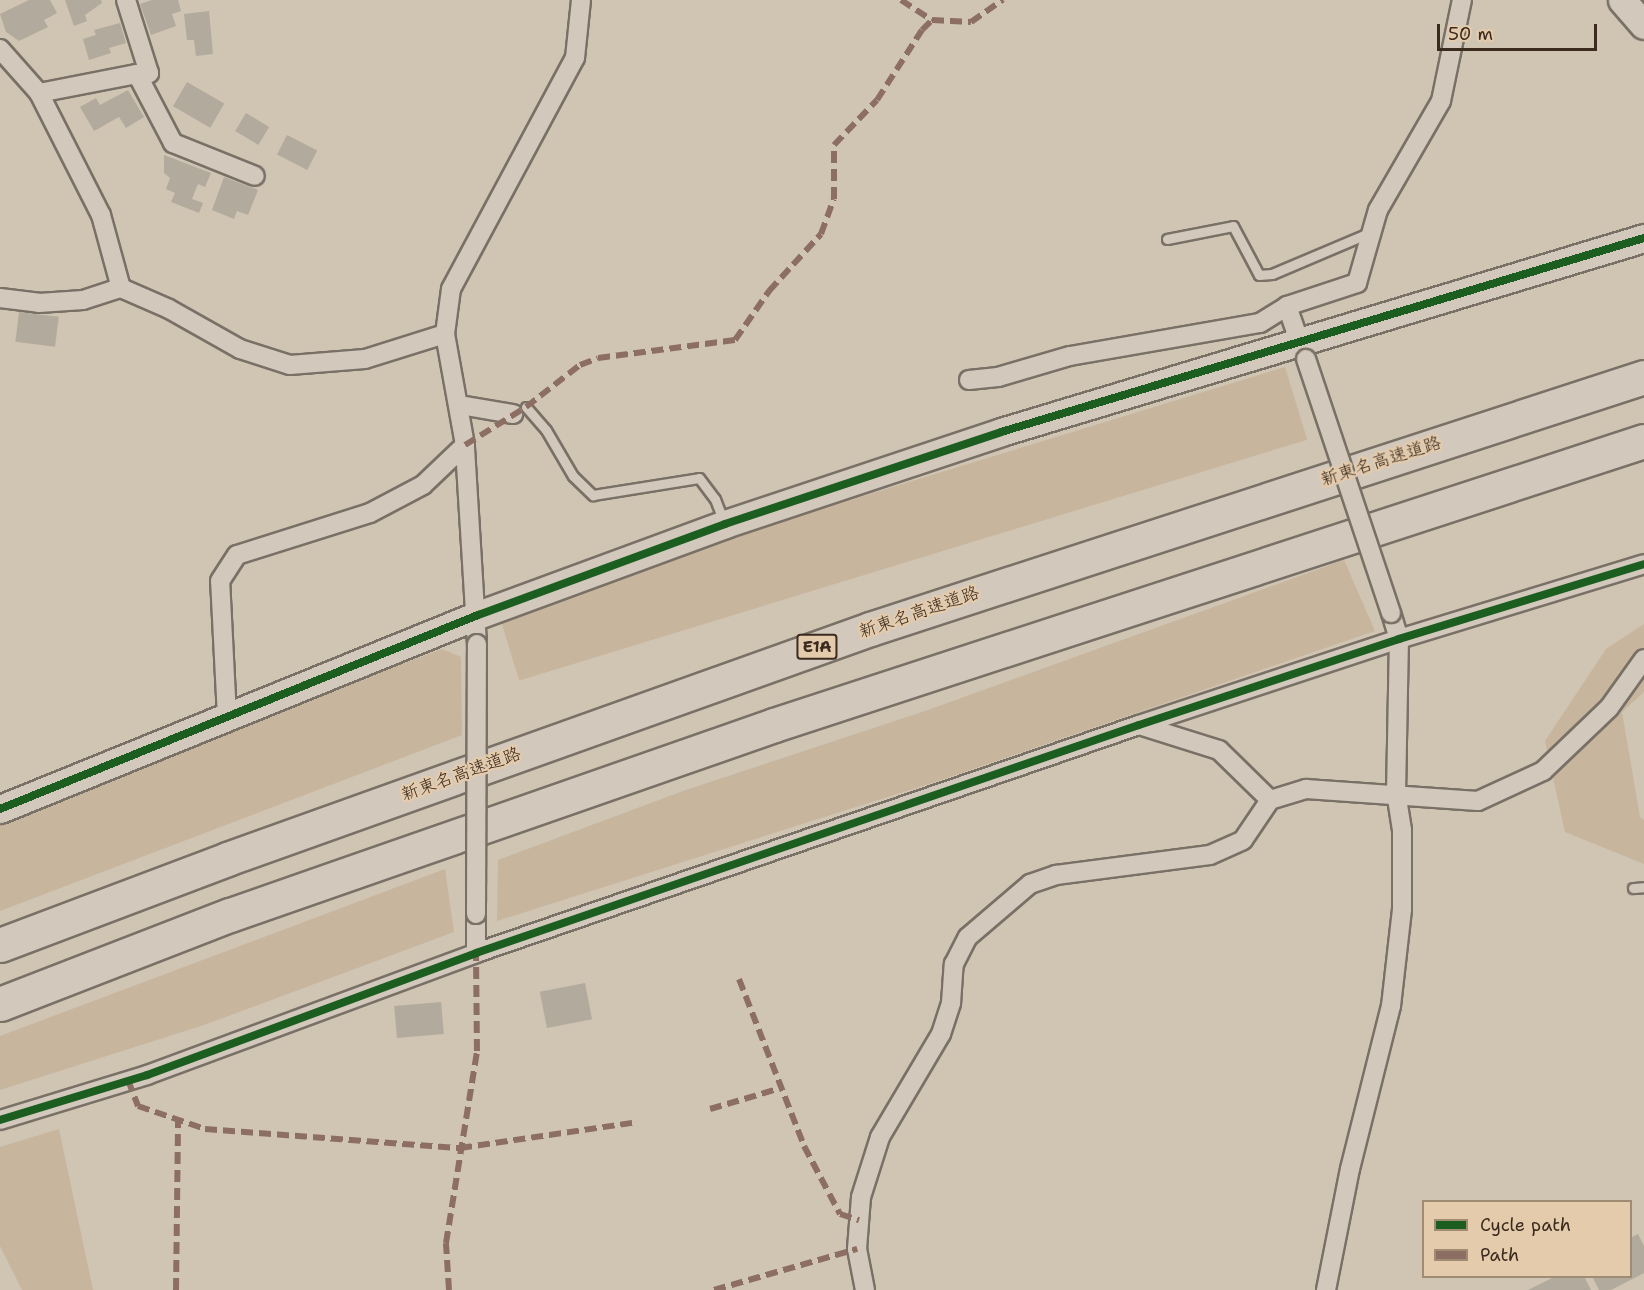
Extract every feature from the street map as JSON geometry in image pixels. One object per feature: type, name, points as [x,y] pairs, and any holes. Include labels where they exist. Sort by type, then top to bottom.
[{"type":"highway","name":"新東名高速道路","points":[[0,945],[294,835],[870,629],[1644,377]]},
{"type":"highway","points":[[0,1004],[230,915],[774,725],[1644,441]]},
{"type":"street","points":[[39,93],[149,73],[126,0]]},
{"type":"street","points":[[476,953],[478,615],[465,445],[460,405],[445,334],[451,289],[575,58],[581,0]]},
{"type":"street","points":[[969,380],[998,376],[1070,356],[1260,323],[1287,306],[1357,284],[1378,210],[1441,101],[1461,0]]},
{"type":"street","points":[[1622,0],[1644,26]]},
{"type":"street","points":[[0,49],[39,93],[101,215],[121,288]]},
{"type":"street","points":[[137,74],[173,143],[255,176]]},
{"type":"street","points":[[0,809],[478,615],[725,524],[1001,432],[1303,350],[1644,238]]},
{"type":"street","points":[[0,298],[39,303],[83,300],[121,288],[169,309],[240,349],[290,364],[365,360],[445,334]]},
{"type":"street","points":[[1287,306],[1399,639],[1395,794],[1402,830],[1402,909],[1391,1006],[1350,1169],[1326,1290]]},
{"type":"street","points":[[460,405],[519,410]]},
{"type":"street","points":[[227,717],[220,581],[237,555],[370,513],[423,485],[465,445]]},
{"type":"street","points":[[0,1120],[147,1075],[476,953],[1139,725],[1399,639],[1644,564]]},
{"type":"street","points":[[865,1290],[857,1249],[861,1197],[880,1137],[941,1034],[951,1003],[954,964],[968,937],[1030,884],[1056,875],[1210,855],[1243,840],[1270,800],[1306,789],[1478,801],[1543,771],[1609,708],[1644,659]]},
{"type":"street","points":[[1139,725],[1219,750],[1270,800]]},
{"type":"lane","points":[[1167,239],[1233,226],[1260,275],[1272,274],[1372,231]]},
{"type":"lane","points":[[519,410],[546,430],[573,476],[593,495],[699,478],[715,499],[725,524]]},
{"type":"lane","points":[[1633,888],[1644,887]]},
{"type":"shaded area","points":[[1285,367],[1307,440],[519,681],[497,608]]},
{"type":"shaded area","points":[[1344,560],[1375,631],[938,781],[497,921],[498,860],[683,791],[928,710]]},
{"type":"shaded area","points":[[1644,624],[1644,692],[1622,712],[1640,817],[1644,820],[1644,864],[1565,832],[1545,741],[1606,649]]},
{"type":"shaded area","points":[[442,649],[461,657],[462,735],[0,911],[0,816]]},
{"type":"shaded area","points":[[445,869],[454,932],[204,1025],[0,1090],[0,1036]]},
{"type":"shaded area","points":[[59,1129],[93,1290],[22,1290],[0,1246],[0,1147]]},
{"type":"building","points":[[29,0],[50,0],[57,13],[44,20],[48,27],[19,41],[6,32],[0,14]]},
{"type":"building","points":[[65,0],[101,0],[102,3],[85,15],[87,21],[74,26]]},
{"type":"building","points":[[152,0],[178,0],[181,11],[172,14],[176,26],[151,35],[140,4]]},
{"type":"building","points":[[209,11],[213,54],[196,56],[194,40],[187,40],[184,14]]},
{"type":"building","points":[[120,23],[126,43],[109,48],[111,53],[89,60],[83,39],[96,35],[94,30]]},
{"type":"building","points":[[187,82],[224,103],[210,128],[173,106]]},
{"type":"building","points":[[128,90],[144,117],[126,128],[119,117],[94,131],[80,107],[96,98],[100,105]]},
{"type":"building","points":[[246,113],[269,127],[258,145],[235,131]]},
{"type":"building","points":[[287,135],[317,150],[307,170],[277,155]]},
{"type":"building","points":[[164,155],[211,173],[205,187],[198,184],[192,199],[203,203],[199,213],[171,202],[175,193],[166,189],[170,178],[164,173]]},
{"type":"building","points":[[224,177],[258,190],[248,215],[237,211],[234,219],[212,210]]},
{"type":"building","points":[[19,312],[59,317],[55,347],[15,342]]},
{"type":"building","points":[[585,983],[592,1019],[547,1028],[540,992]]},
{"type":"building","points":[[441,1002],[444,1034],[397,1038],[394,1006]]},
{"type":"building","points":[[1638,1234],[1644,1246],[1644,1273],[1611,1290],[1599,1290],[1593,1278],[1632,1278],[1632,1237]]},
{"type":"building","points":[[1552,1278],[1585,1278],[1591,1290],[1528,1290]]},
{"type":"marked path","points":[[901,0],[932,20]]},
{"type":"marked path","points":[[465,445],[526,407],[580,365],[598,358],[735,340],[769,291],[821,234],[834,199],[834,145],[877,100],[922,30],[932,20],[971,22],[1003,0]]},
{"type":"marked path","points":[[449,1290],[446,1243],[477,1051],[476,953]]},
{"type":"marked path","points":[[739,979],[804,1146],[840,1214],[859,1220]]},
{"type":"marked path","points":[[128,1080],[138,1106],[205,1129],[460,1148],[632,1123]]},
{"type":"marked path","points":[[710,1109],[781,1088]]},
{"type":"marked path","points":[[176,1290],[178,1120]]},
{"type":"marked path","points":[[714,1290],[857,1249]]},
{"type":"cycle path","points":[[0,809],[478,615],[725,524],[1001,432],[1644,238]]},
{"type":"cycle path","points":[[0,1120],[147,1075],[476,953],[1139,725],[1399,639],[1644,564]]}]
